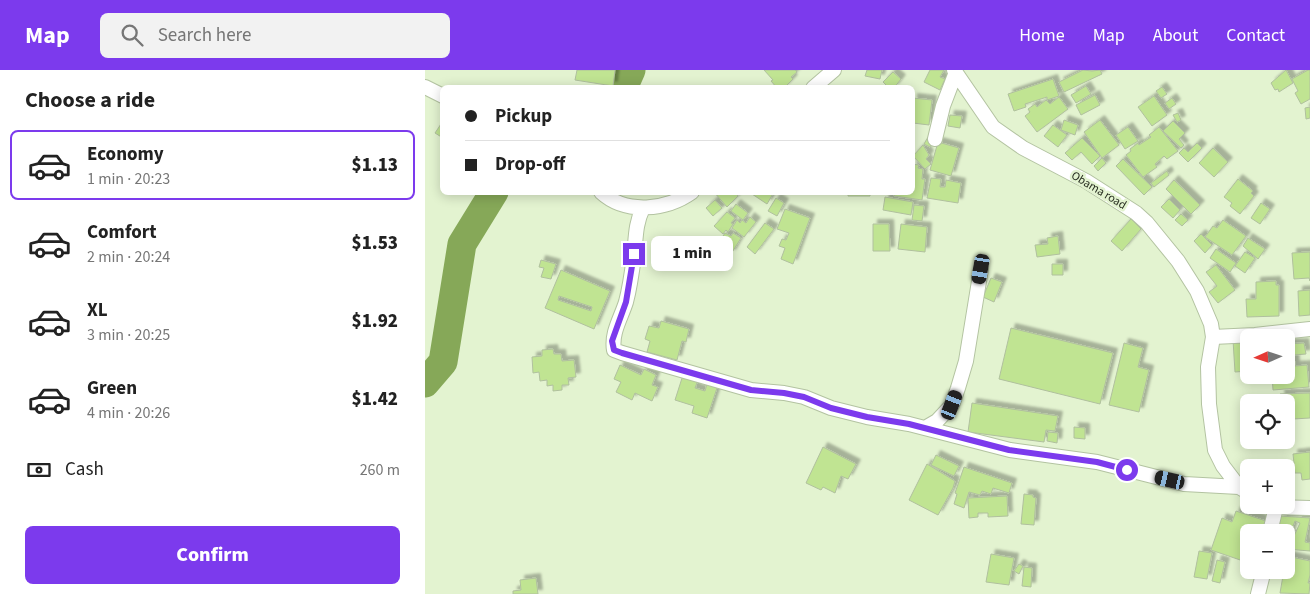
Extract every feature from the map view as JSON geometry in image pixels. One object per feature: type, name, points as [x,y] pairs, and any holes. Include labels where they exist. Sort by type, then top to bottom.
[{"type":"street","points":[[816,85],[834,70]]},
{"type":"street","points":[[935,139],[955,71]]},
{"type":"street","name":"Obama road","points":[[955,71],[993,127],[1023,148],[1086,181],[1136,213],[1147,223],[1178,262],[1197,290],[1211,324],[1213,337],[1209,367],[1209,404],[1215,450],[1223,466],[1240,485]]},
{"type":"street","points":[[425,87],[440,94]]},
{"type":"street","points":[[604,195],[608,199],[622,205],[643,208],[666,206],[688,195]]},
{"type":"street","points":[[643,208],[638,219],[635,234],[626,302],[612,341],[614,350],[751,390],[804,397],[840,410],[925,428],[1009,450],[1097,462],[1184,484],[1240,490]]},
{"type":"street","points":[[925,428],[937,420],[952,405],[958,388],[966,361],[981,269]]},
{"type":"street","points":[[1213,337],[1310,329]]},
{"type":"street","points":[[1295,507],[1310,508]]},
{"type":"street","points":[[1258,594],[1262,579]]},
{"type":"building","points":[[577,70],[615,70],[613,85],[575,80]]},
{"type":"building","points":[[764,70],[795,70],[797,72],[791,77],[793,79],[787,85],[774,85],[771,81],[773,80]]},
{"type":"building","points":[[867,70],[882,70],[880,79],[865,76]]},
{"type":"building","points":[[930,70],[944,70],[940,77],[945,79],[940,90],[924,82]]},
{"type":"building","points":[[1083,70],[1100,70],[1102,74],[1064,92],[1059,82]]},
{"type":"building","points":[[1286,70],[1293,83],[1279,92],[1278,89],[1275,90],[1271,83]]},
{"type":"building","points":[[1310,70],[1310,99],[1301,104],[1295,93],[1298,91],[1292,79]]},
{"type":"building","points":[[893,72],[901,79],[896,85],[886,85],[883,82]]},
{"type":"building","points":[[1053,79],[1059,96],[1047,100],[1047,97],[1025,104],[1026,107],[1014,111],[1008,94]]},
{"type":"building","points":[[1086,86],[1091,94],[1076,103],[1071,95]]},
{"type":"building","points":[[1162,87],[1167,94],[1161,98],[1156,91]]},
{"type":"building","points":[[1095,95],[1100,105],[1081,115],[1076,105]]},
{"type":"building","points":[[1154,96],[1167,115],[1152,126],[1138,107]]},
{"type":"building","points":[[1059,97],[1068,109],[1037,132],[1025,116],[1030,112],[1028,109],[1035,104],[1037,107],[1046,100],[1050,104]]},
{"type":"building","points":[[915,98],[932,100],[929,125],[915,123]]},
{"type":"building","points":[[1172,98],[1176,104],[1169,109],[1165,103]]},
{"type":"building","points":[[1310,107],[1310,118],[1306,119],[1305,108]]},
{"type":"building","points":[[1178,113],[1181,120],[1177,122],[1173,115]]},
{"type":"building","points":[[950,115],[962,116],[960,128],[948,126]]},
{"type":"building","points":[[1064,120],[1078,125],[1075,135],[1061,130]]},
{"type":"building","points":[[1100,120],[1119,145],[1102,158],[1084,132]]},
{"type":"building","points":[[1173,121],[1185,133],[1179,139],[1184,145],[1181,148],[1163,131]]},
{"type":"building","points":[[1053,125],[1067,135],[1058,147],[1044,136]]},
{"type":"building","points":[[440,126],[440,136],[435,133]]},
{"type":"building","points":[[1128,127],[1138,141],[1125,149],[1116,135]]},
{"type":"building","points":[[1159,127],[1178,151],[1167,159],[1164,156],[1155,164],[1157,167],[1143,177],[1126,155],[1138,143],[1139,145],[1151,137],[1149,135]]},
{"type":"building","points":[[928,137],[934,140],[930,147],[924,144]]},
{"type":"building","points":[[1082,138],[1100,156],[1092,164],[1081,152],[1072,160],[1065,153]]},
{"type":"building","points":[[938,142],[959,148],[951,176],[930,170]]},
{"type":"building","points":[[1197,143],[1202,148],[1188,162],[1179,153],[1184,148],[1188,152]]},
{"type":"building","points":[[923,145],[929,155],[926,159],[931,164],[925,169],[915,158],[915,154]]},
{"type":"building","points":[[1213,148],[1228,162],[1214,177],[1199,163]]},
{"type":"building","points":[[1102,158],[1106,163],[1098,171],[1094,166]]},
{"type":"building","points":[[1123,159],[1152,187],[1144,195],[1116,166]]},
{"type":"building","points":[[915,164],[919,165],[918,168],[923,169],[922,179],[925,179],[922,200],[894,196],[915,195]]},
{"type":"building","points":[[1167,171],[1169,175],[1154,187],[1151,183]]},
{"type":"building","points":[[931,178],[941,179],[940,187],[945,187],[946,180],[961,183],[958,203],[927,198]]},
{"type":"building","points":[[1238,179],[1253,191],[1251,193],[1254,196],[1240,214],[1230,206],[1232,203],[1224,197]]},
{"type":"building","points":[[1174,180],[1200,205],[1191,214],[1166,189]]},
{"type":"building","points":[[717,195],[737,195],[727,207]]},
{"type":"building","points":[[754,195],[772,195],[767,204]]},
{"type":"building","points":[[848,195],[870,195],[870,196]]},
{"type":"building","points":[[885,197],[913,202],[911,215],[883,210]]},
{"type":"building","points":[[776,198],[784,203],[777,216],[768,211]]},
{"type":"building","points":[[1169,199],[1180,210],[1173,218],[1161,207]]},
{"type":"building","points":[[715,200],[722,208],[713,216],[706,208]]},
{"type":"building","points":[[1261,203],[1270,209],[1260,224],[1251,218]]},
{"type":"building","points":[[736,204],[748,213],[743,220],[731,211]]},
{"type":"building","points":[[914,205],[924,206],[922,221],[912,220]]},
{"type":"building","points":[[785,209],[810,218],[793,264],[781,259],[785,248],[779,246],[782,239],[786,240],[789,233],[777,229]]},
{"type":"building","points":[[727,212],[735,218],[728,232],[726,230],[723,234],[714,226]]},
{"type":"building","points":[[1181,214],[1188,220],[1182,226],[1175,220]]},
{"type":"building","points":[[750,217],[756,222],[744,237],[732,228],[737,220],[740,223],[742,220],[746,223]]},
{"type":"building","points":[[1131,219],[1141,229],[1122,251],[1111,241]]},
{"type":"building","points":[[1223,220],[1246,236],[1232,255],[1205,237],[1213,226],[1217,228]]},
{"type":"building","points":[[765,223],[774,229],[755,254],[747,247]]},
{"type":"building","points":[[873,224],[889,224],[890,251],[873,251]]},
{"type":"building","points":[[901,224],[927,227],[925,252],[898,249]]},
{"type":"building","points":[[725,233],[731,236],[733,233],[741,238],[731,254],[721,247],[725,242],[721,239]]},
{"type":"building","points":[[1201,234],[1212,245],[1205,253],[1194,241]]},
{"type":"building","points":[[1058,236],[1060,254],[1037,257],[1035,245],[1048,244],[1047,238]]},
{"type":"building","points":[[1248,238],[1265,249],[1258,259],[1243,246]]},
{"type":"building","points":[[1216,249],[1236,263],[1230,272],[1210,258]]},
{"type":"building","points":[[1245,252],[1255,258],[1245,273],[1235,266]]},
{"type":"building","points":[[1310,252],[1310,281],[1309,278],[1294,279],[1292,253]]},
{"type":"building","points":[[541,260],[556,264],[551,279],[541,277],[544,268],[539,267]]},
{"type":"building","points":[[1052,264],[1063,264],[1063,275],[1052,275]]},
{"type":"building","points":[[1216,265],[1235,290],[1218,303],[1209,292],[1217,286],[1206,272]]},
{"type":"building","points":[[561,270],[610,291],[594,329],[545,308]],"holes":[[[559,296],[592,307],[591,311],[558,300]]]},
{"type":"building","points":[[991,278],[1002,282],[994,302],[983,297]]},
{"type":"building","points":[[1276,281],[1276,285],[1279,285],[1279,316],[1247,317],[1246,299],[1256,299],[1256,282]]},
{"type":"building","points":[[1310,290],[1310,315],[1299,316],[1298,291]]},
{"type":"building","points":[[661,321],[689,329],[686,342],[682,341],[677,360],[647,352],[650,341],[645,339],[649,326],[659,328]]},
{"type":"building","points":[[1011,328],[1113,353],[1100,404],[999,379]]},
{"type":"building","points":[[1233,340],[1240,340],[1240,372],[1235,372]]},
{"type":"building","points":[[1124,343],[1143,348],[1138,367],[1149,370],[1139,412],[1109,405]]},
{"type":"building","points":[[1304,343],[1306,354],[1295,355],[1295,344]]},
{"type":"building","points":[[553,349],[554,354],[561,354],[562,361],[574,360],[576,377],[568,378],[569,385],[562,385],[562,390],[553,391],[553,385],[547,386],[547,380],[540,381],[539,372],[533,373],[532,357],[542,356],[542,350]]},
{"type":"building","points":[[620,365],[641,375],[644,369],[656,375],[652,385],[658,387],[652,401],[635,393],[632,400],[616,392],[621,382],[614,379]]},
{"type":"building","points":[[1307,365],[1309,387],[1273,390],[1273,384],[1295,384],[1295,366]]},
{"type":"building","points":[[683,375],[698,380],[695,388],[705,391],[707,384],[717,388],[707,418],[692,413],[694,406],[675,400]]},
{"type":"building","points":[[1310,393],[1310,418],[1295,419],[1295,394],[1280,394]]},
{"type":"building","points":[[972,403],[1058,416],[1055,431],[1046,430],[1044,442],[968,432]]},
{"type":"building","points":[[1074,427],[1085,428],[1085,439],[1074,438]]},
{"type":"building","points":[[1048,432],[1058,433],[1057,443],[1047,441]]},
{"type":"building","points":[[823,447],[856,464],[848,479],[841,476],[835,493],[823,487],[821,490],[806,483]]},
{"type":"building","points":[[1310,452],[1310,479],[1302,480],[1301,473],[1295,473],[1293,454]]},
{"type":"building","points":[[936,455],[959,466],[954,476],[931,465]]},
{"type":"building","points":[[927,464],[955,481],[938,515],[909,500]]},
{"type":"building","points":[[964,467],[1012,483],[1009,493],[993,488],[991,494],[982,491],[980,495],[969,492],[964,508],[954,504],[957,494],[955,493]]},
{"type":"building","points":[[1024,494],[1033,495],[1036,498],[1034,525],[1021,524]]},
{"type":"building","points":[[1007,496],[1008,516],[988,517],[988,513],[978,513],[978,517],[969,518],[968,498]]},
{"type":"building","points":[[1236,511],[1240,514],[1269,522],[1268,524],[1240,524],[1240,560],[1211,550],[1222,518],[1232,522]]},
{"type":"building","points":[[1280,516],[1310,518],[1305,542],[1310,543],[1310,551],[1295,550],[1295,534],[1300,523],[1295,521],[1294,524],[1280,524]]},
{"type":"building","points":[[1199,551],[1212,553],[1207,579],[1194,577]]},
{"type":"building","points":[[991,554],[1014,558],[1009,585],[986,582]]},
{"type":"building","points":[[1295,558],[1310,561],[1309,594],[1280,593],[1282,579],[1295,579]]},
{"type":"building","points":[[1217,560],[1225,562],[1220,583],[1212,581]]},
{"type":"building","points":[[1019,564],[1023,566],[1019,574],[1014,571]]},
{"type":"building","points":[[1024,567],[1032,568],[1031,587],[1022,586]]},
{"type":"building","points":[[536,578],[538,594],[513,594],[513,591],[521,590],[520,580]]},
{"type":"waterway","points":[[624,85],[631,70]]},
{"type":"waterway","points":[[425,383],[443,362],[462,244],[492,195]]},
{"type":"route","points":[[634,254],[626,302],[612,341],[614,350],[751,390],[804,397],[831,408],[867,417],[909,424],[1009,450],[1097,462],[1127,470]]}]
